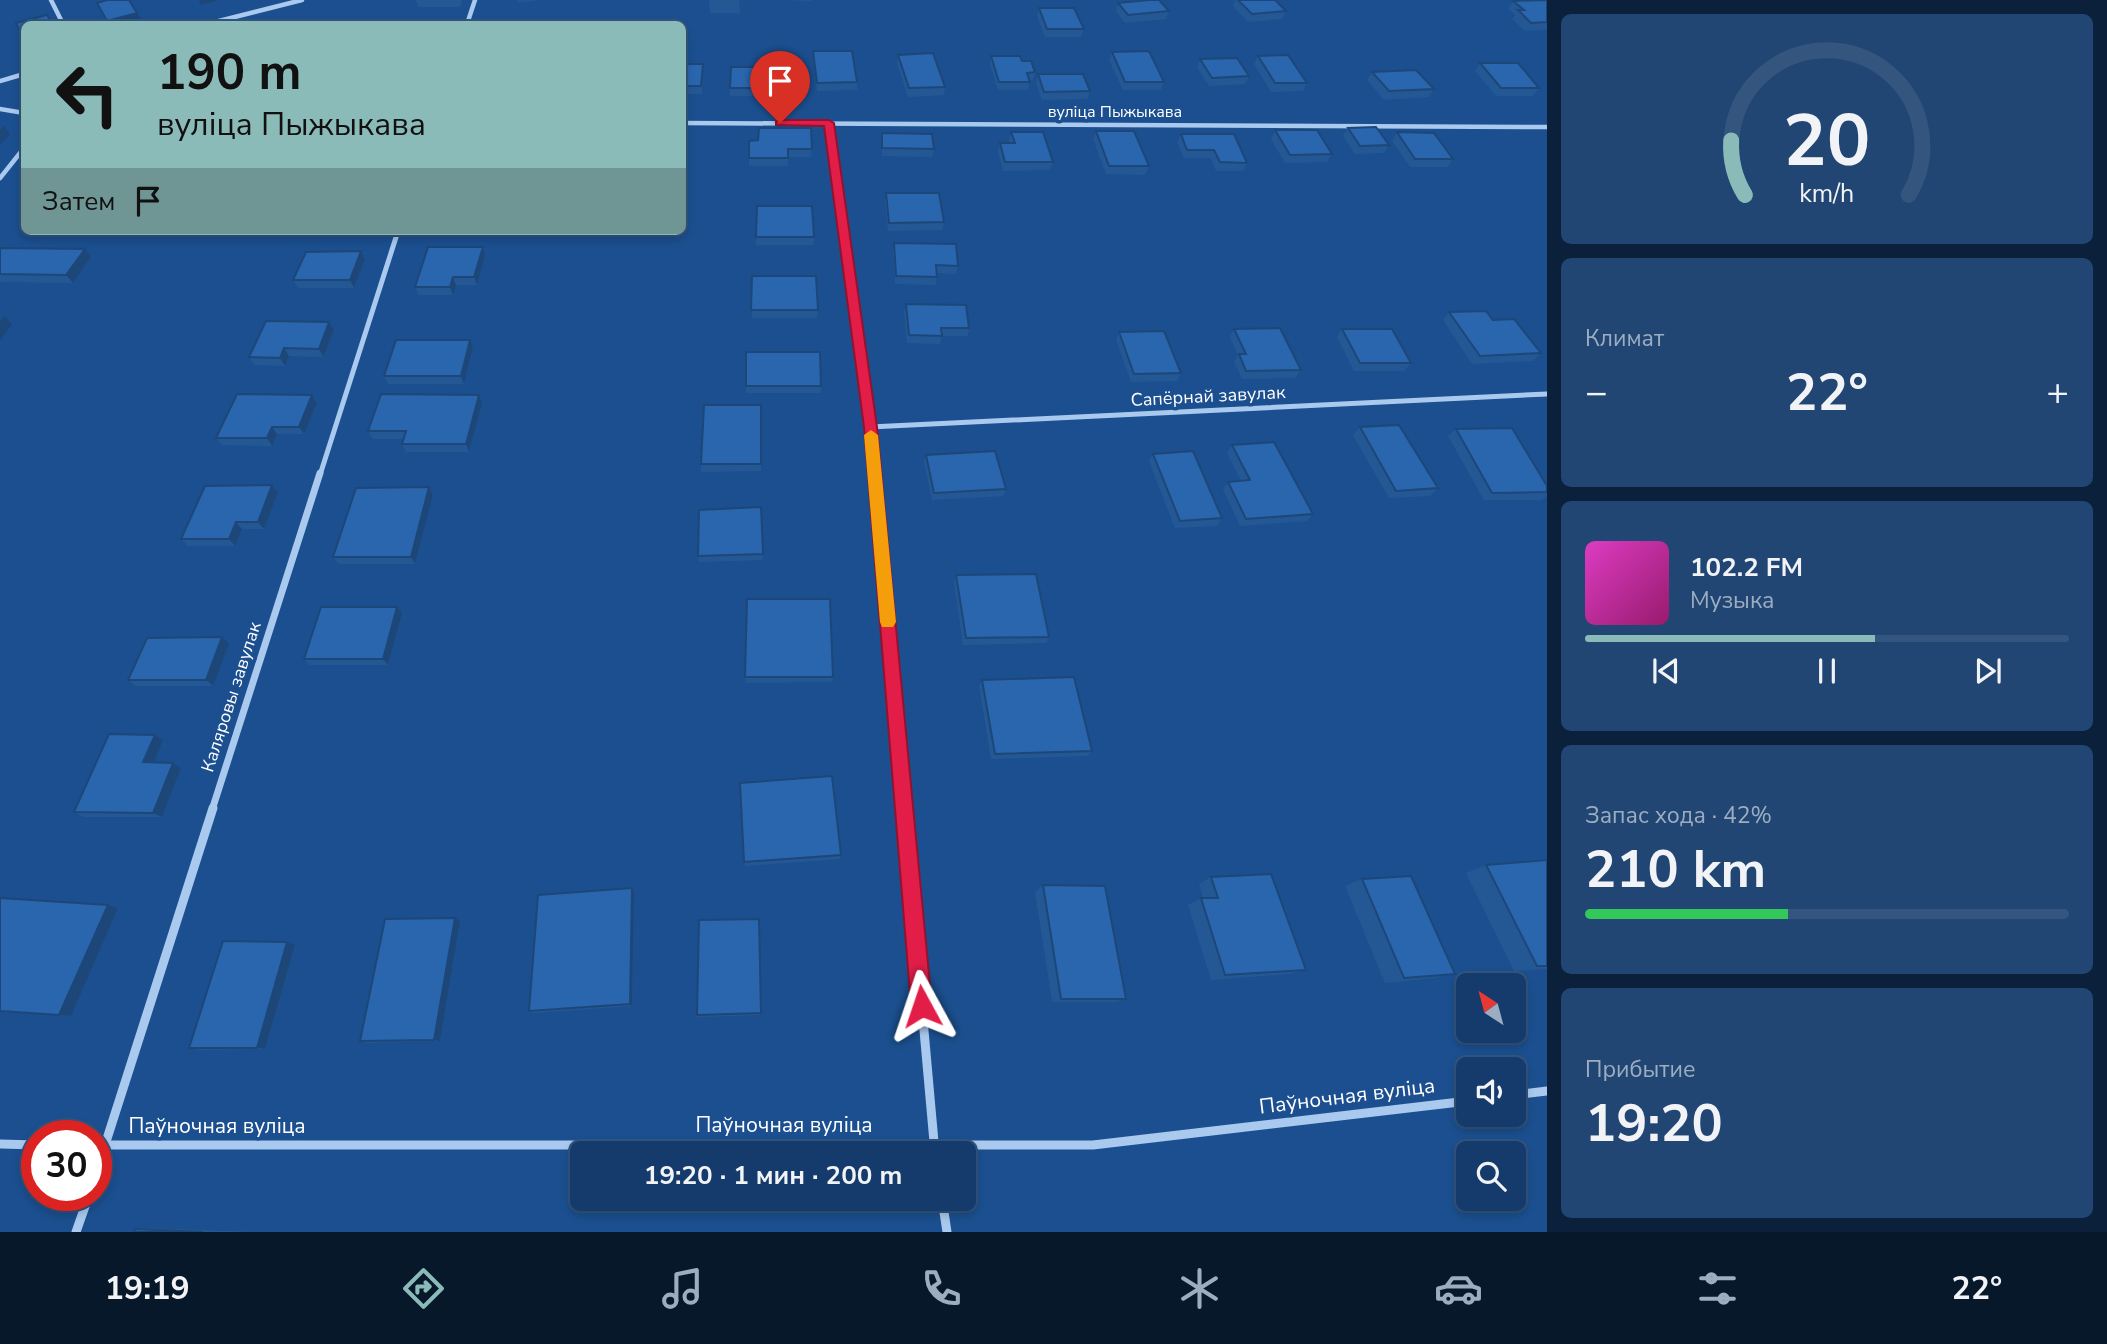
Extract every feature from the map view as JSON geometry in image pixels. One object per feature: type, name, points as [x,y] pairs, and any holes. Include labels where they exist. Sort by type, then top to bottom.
[{"type":"street","points":[[51,0],[62,21]]},
{"type":"street","points":[[219,21],[302,0]]},
{"type":"street","points":[[468,21],[475,0]]},
{"type":"street","points":[[0,81],[21,75]]},
{"type":"street","points":[[0,109],[21,113]]},
{"type":"street","name":"вуліца Пыжыкава","points":[[686,123],[1547,127]]},
{"type":"street","points":[[829,123],[870,427],[933,1141]]},
{"type":"street","points":[[0,177],[21,152]]},
{"type":"street","name":"Каляровы завулак","points":[[109,1120],[397,235]]},
{"type":"street","name":"Сапёрнай завулак","points":[[870,427],[1547,394]]},
{"type":"street","points":[[1526,1094],[1547,1091]]},
{"type":"street","name":"Паўночная вуліца","points":[[976,1147],[1093,1145],[1456,1102]]},
{"type":"street","points":[[0,1144],[21,1145]]},
{"type":"street","name":"Паўночная вуліца","points":[[112,1145],[570,1147]]},
{"type":"street","points":[[76,1232],[83,1211]]},
{"type":"street","points":[[944,1211],[947,1232]]},
{"type":"building","points":[[129,0],[137,13],[107,21],[97,3]]},
{"type":"building","points":[[1159,0],[1169,11],[1128,15],[1118,3]]},
{"type":"building","points":[[1238,0],[1275,0],[1286,11],[1252,14]]},
{"type":"building","points":[[1547,0],[1547,22],[1531,23],[1518,10],[1524,10],[1513,1]]},
{"type":"building","points":[[1039,8],[1074,8],[1084,29],[1047,29]]},
{"type":"building","points":[[47,15],[51,21],[24,21]]},
{"type":"building","points":[[813,51],[852,51],[857,82],[817,83]]},
{"type":"building","points":[[1149,51],[1164,82],[1125,82],[1112,52]]},
{"type":"building","points":[[933,53],[945,87],[909,88],[898,55]]},
{"type":"building","points":[[1288,55],[1307,83],[1275,83],[1258,56]]},
{"type":"building","points":[[991,56],[1020,56],[1022,61],[1031,61],[1035,72],[1027,73],[1030,82],[999,82]]},
{"type":"building","points":[[1237,58],[1249,76],[1212,78],[1200,59]]},
{"type":"building","points":[[1480,63],[1518,63],[1539,88],[1501,88]]},
{"type":"building","points":[[686,64],[703,64],[701,86],[686,86]]},
{"type":"building","points":[[731,67],[777,67],[777,83],[759,83],[759,88],[730,88]]},
{"type":"building","points":[[1416,70],[1434,89],[1389,91],[1372,72]]},
{"type":"building","points":[[1038,74],[1083,74],[1090,91],[1044,92]]},
{"type":"building","points":[[1376,127],[1389,145],[1360,146],[1348,128]]},
{"type":"building","points":[[759,128],[811,128],[812,149],[788,149],[788,158],[749,158],[749,141],[758,140]]},
{"type":"building","points":[[1275,130],[1317,130],[1332,154],[1290,155]]},
{"type":"building","points":[[1096,131],[1134,131],[1149,166],[1109,166]]},
{"type":"building","points":[[1011,132],[1043,132],[1053,162],[1005,162],[1000,143],[1015,143]]},
{"type":"building","points":[[1397,132],[1434,133],[1453,159],[1415,159]]},
{"type":"building","points":[[882,133],[932,134],[934,149],[882,148]]},
{"type":"building","points":[[1181,134],[1234,134],[1247,163],[1220,162],[1214,150],[1187,150]]},
{"type":"building","points":[[886,193],[939,193],[944,222],[889,223]]},
{"type":"building","points":[[757,206],[812,206],[814,237],[756,237]]},
{"type":"building","points":[[894,243],[956,244],[958,266],[936,265],[937,277],[896,276]]},
{"type":"building","points":[[428,247],[483,247],[474,277],[453,277],[450,287],[415,287]]},
{"type":"building","points":[[0,248],[85,249],[66,275],[0,274]]},
{"type":"building","points":[[361,251],[350,280],[293,280],[306,252]]},
{"type":"building","points":[[752,276],[816,276],[818,310],[751,310]]},
{"type":"building","points":[[906,304],[966,305],[969,328],[941,328],[942,336],[909,335]]},
{"type":"building","points":[[1486,311],[1493,320],[1514,319],[1541,353],[1480,356],[1449,312]]},
{"type":"building","points":[[266,321],[329,322],[319,349],[284,348],[280,358],[249,357]]},
{"type":"building","points":[[1280,328],[1301,370],[1246,371],[1239,354],[1246,354],[1234,329]]},
{"type":"building","points":[[1342,329],[1392,329],[1411,363],[1360,363]]},
{"type":"building","points":[[1164,331],[1181,373],[1134,374],[1119,332]]},
{"type":"building","points":[[396,340],[470,340],[461,376],[384,376]]},
{"type":"building","points":[[746,352],[820,352],[821,386],[746,386]]},
{"type":"building","points":[[237,394],[312,395],[299,427],[272,427],[267,438],[216,438]]},
{"type":"building","points":[[381,394],[479,395],[466,444],[402,444],[406,431],[368,431]]},
{"type":"building","points":[[704,405],[761,405],[761,464],[701,464]]},
{"type":"building","points":[[1399,425],[1438,488],[1396,491],[1360,427]]},
{"type":"building","points":[[1512,428],[1547,486],[1547,492],[1492,493],[1456,429]]},
{"type":"building","points":[[1274,442],[1313,514],[1246,519],[1228,482],[1250,480],[1232,445]]},
{"type":"building","points":[[995,451],[1006,489],[934,493],[926,455]]},
{"type":"building","points":[[1193,451],[1222,518],[1180,521],[1153,454]]},
{"type":"building","points":[[272,485],[258,522],[236,522],[229,539],[181,539],[205,486]]},
{"type":"building","points":[[429,487],[411,557],[333,557],[356,488]]},
{"type":"building","points":[[761,507],[763,554],[698,556],[699,510]]},
{"type":"building","points":[[1036,574],[1049,637],[966,638],[956,575]]},
{"type":"building","points":[[747,599],[830,599],[833,677],[745,677]]},
{"type":"building","points":[[321,607],[397,607],[383,659],[304,659]]},
{"type":"building","points":[[222,637],[206,680],[128,680],[147,638]]},
{"type":"building","points":[[1074,677],[1092,751],[995,754],[982,680]]},
{"type":"building","points":[[109,734],[155,735],[143,762],[173,763],[153,813],[74,812]]},
{"type":"building","points":[[832,776],[841,855],[744,862],[740,783]]},
{"type":"building","points":[[1547,860],[1547,966],[1537,966],[1486,865]]},
{"type":"building","points":[[1271,874],[1306,970],[1225,975],[1201,898],[1218,898],[1211,877]]},
{"type":"building","points":[[1411,876],[1455,974],[1404,978],[1362,879]]},
{"type":"building","points":[[1043,885],[1105,886],[1126,999],[1061,999]]},
{"type":"building","points":[[632,888],[630,1004],[529,1011],[538,895]]},
{"type":"building","points":[[0,898],[108,905],[59,1015],[0,1011]]},
{"type":"building","points":[[455,918],[434,1040],[360,1041],[385,919]]},
{"type":"building","points":[[759,919],[761,1013],[697,1015],[699,920]]},
{"type":"building","points":[[223,941],[287,942],[257,1048],[189,1048]]},
{"type":"building","points":[[135,1229],[203,1232],[134,1232]]},
{"type":"slow traffic","points":[[871,435],[888,622]]},
{"type":"route","points":[[780,123],[829,123],[870,427],[922,1006]]}]
